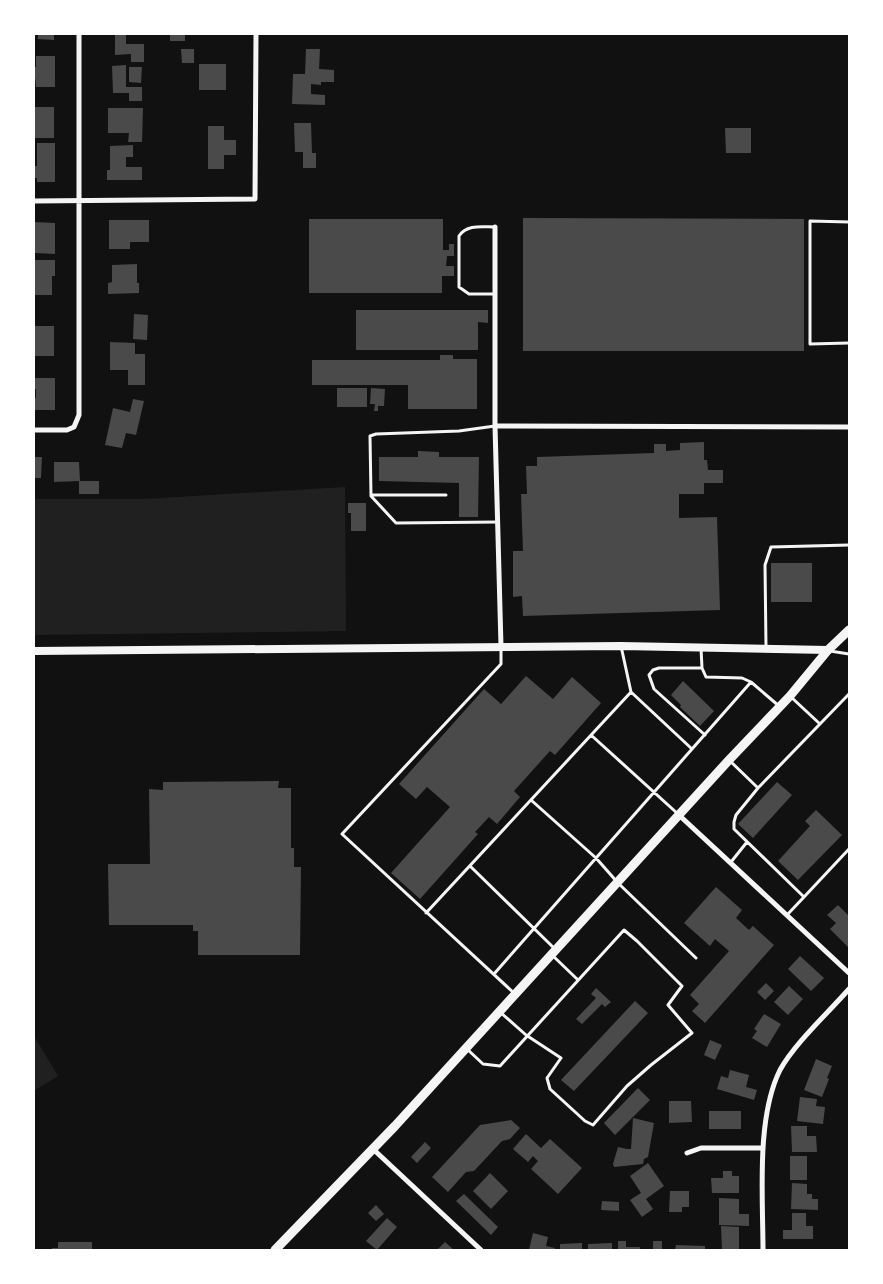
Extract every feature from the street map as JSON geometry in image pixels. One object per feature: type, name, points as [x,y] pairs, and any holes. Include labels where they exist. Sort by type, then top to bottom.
[{"type":"main road","points":[[275,1250],[373,1149],[680,816],[729,760],[780,707],[828,650],[849,630]]},
{"type":"street","points":[[34,430],[67,430],[74,427],[79,415],[79,34]]},
{"type":"street","points":[[34,201],[256,200],[256,34]]},
{"type":"street","points":[[495,227],[495,426],[501,646]]},
{"type":"street","points":[[495,426],[849,427]]},
{"type":"street","points":[[34,651],[501,646],[828,650]]},
{"type":"street","points":[[680,816],[849,973]]},
{"type":"street","points":[[762,1250],[763,1148],[766,1110],[772,1089],[780,1070],[791,1053],[849,990]]},
{"type":"street","points":[[687,1153],[701,1148],[763,1148]]},
{"type":"street","points":[[373,1149],[482,1250]]},
{"type":"lane","points":[[849,222],[810,221],[810,344],[849,343]]},
{"type":"lane","points":[[495,227],[470,228],[463,230],[459,236],[459,287],[469,294],[495,294]]},
{"type":"lane","points":[[495,426],[459,431],[376,434],[370,436],[371,496],[396,522],[498,522]]},
{"type":"lane","points":[[371,496],[446,495]]},
{"type":"lane","points":[[766,649],[765,565],[771,547],[849,545]]},
{"type":"lane","points":[[501,646],[501,664],[342,834],[515,994]]},
{"type":"lane","points":[[621,646],[631,692],[692,749]]},
{"type":"lane","points":[[701,648],[702,668],[706,677],[742,678],[751,682],[780,707]]},
{"type":"lane","points":[[828,650],[849,654]]},
{"type":"lane","points":[[702,668],[659,668],[653,670],[649,675],[654,689],[705,735]]},
{"type":"lane","points":[[494,974],[751,682]]},
{"type":"lane","points":[[426,913],[631,692]]},
{"type":"lane","points":[[804,897],[734,829],[734,822],[736,815],[758,788],[849,694]]},
{"type":"lane","points":[[790,696],[820,724]]},
{"type":"lane","points":[[591,735],[680,816]]},
{"type":"lane","points":[[729,760],[758,788]]},
{"type":"lane","points":[[531,800],[596,858],[618,883],[696,958]]},
{"type":"lane","points":[[731,862],[748,842]]},
{"type":"lane","points":[[787,915],[849,849]]},
{"type":"lane","points":[[470,866],[534,929],[577,979]]},
{"type":"lane","points":[[466,1048],[483,1064],[500,1066],[526,1035],[577,979],[624,930],[637,940],[682,986],[668,1005],[692,1032],[627,1086],[593,1125],[585,1121],[550,1089],[547,1078],[561,1058],[526,1035],[499,1011]]},
{"type":"shaded area","points":[[345,487],[346,631],[34,635],[34,499],[143,499]]},
{"type":"shaded area","points":[[34,1036],[58,1076],[34,1091]]},
{"type":"building","points":[[38,34],[54,34],[54,40],[38,39]]},
{"type":"building","points":[[115,34],[126,34],[126,44],[144,44],[144,62],[131,62],[131,54],[115,55]]},
{"type":"building","points":[[170,34],[185,34],[185,41],[170,41]]},
{"type":"building","points":[[181,49],[194,49],[194,63],[182,63]]},
{"type":"building","points":[[306,49],[320,49],[319,69],[334,70],[334,82],[321,82],[321,85],[311,84],[311,94],[325,95],[325,105],[292,104],[293,74],[305,74]]},
{"type":"building","points":[[36,56],[55,56],[55,87],[36,87],[34,67],[36,67]]},
{"type":"building","points":[[199,64],[226,64],[226,90],[199,90]]},
{"type":"building","points":[[126,65],[126,87],[142,87],[142,101],[129,101],[129,93],[113,93],[112,66]]},
{"type":"building","points":[[129,67],[142,67],[141,83],[129,82]]},
{"type":"building","points":[[34,107],[54,107],[54,138],[34,138]]},
{"type":"building","points":[[108,108],[143,108],[142,142],[128,142],[129,133],[108,133]]},
{"type":"building","points":[[294,123],[311,123],[312,153],[316,153],[316,168],[303,168],[303,152],[295,152]]},
{"type":"building","points":[[208,126],[224,126],[224,140],[236,140],[236,155],[224,155],[224,169],[208,169]]},
{"type":"building","points":[[725,128],[751,128],[751,153],[726,153]]},
{"type":"building","points":[[37,143],[55,143],[55,182],[37,182],[37,178],[34,178],[34,166],[37,166]]},
{"type":"building","points":[[133,145],[133,157],[126,157],[126,167],[142,167],[142,180],[107,180],[107,170],[110,170],[110,146]]},
{"type":"building","points":[[523,218],[804,219],[804,351],[523,351]]},
{"type":"building","points":[[309,219],[443,219],[443,250],[449,250],[449,244],[454,244],[454,256],[447,256],[446,266],[454,266],[454,276],[442,276],[442,293],[309,293]]},
{"type":"building","points":[[109,220],[149,220],[149,242],[130,242],[130,249],[109,249]]},
{"type":"building","points":[[34,222],[55,223],[55,254],[34,253]]},
{"type":"building","points":[[34,260],[55,260],[55,276],[52,276],[52,295],[34,295]]},
{"type":"building","points":[[137,264],[139,293],[108,294],[108,283],[112,282],[112,265]]},
{"type":"building","points":[[356,310],[488,310],[488,323],[478,322],[478,350],[356,350]]},
{"type":"building","points":[[134,314],[148,315],[147,340],[133,339]]},
{"type":"building","points":[[34,326],[54,326],[54,356],[34,356]]},
{"type":"building","points":[[110,342],[135,343],[135,354],[145,354],[145,385],[128,385],[128,370],[110,370]]},
{"type":"building","points":[[440,355],[453,355],[453,359],[477,359],[477,409],[408,409],[408,385],[312,385],[312,360],[440,360]]},
{"type":"building","points":[[34,378],[55,378],[55,410],[34,410],[36,389],[34,389]]},
{"type":"building","points":[[337,388],[367,388],[367,407],[337,407]]},
{"type":"building","points":[[371,388],[385,389],[384,406],[378,406],[378,411],[374,411],[375,404],[370,404]]},
{"type":"building","points":[[133,399],[144,401],[136,435],[126,433],[122,448],[105,445],[113,408],[130,412]]},
{"type":"building","points":[[704,442],[704,460],[707,460],[708,470],[723,470],[723,483],[704,483],[704,494],[679,494],[679,518],[717,517],[720,610],[523,616],[522,596],[513,597],[513,551],[523,551],[521,494],[527,494],[526,466],[537,466],[537,457],[654,453],[654,444],[666,444],[666,451],[680,450],[680,443]]},
{"type":"building","points":[[418,451],[439,452],[439,457],[479,457],[478,517],[459,517],[459,483],[379,481],[379,457],[418,457]]},
{"type":"building","points":[[34,457],[42,457],[41,478],[34,478]]},
{"type":"building","points":[[54,462],[79,462],[80,481],[99,481],[99,494],[79,494],[79,481],[54,482]]},
{"type":"building","points":[[348,503],[366,503],[366,531],[351,531],[351,513],[348,513]]},
{"type":"building","points":[[771,563],[812,563],[812,602],[771,602]]},
{"type":"building","points":[[526,676],[553,699],[572,677],[601,703],[555,755],[550,751],[514,791],[520,797],[497,824],[489,817],[475,832],[478,834],[420,899],[391,873],[450,807],[427,787],[416,799],[399,784],[484,689],[501,704]]},
{"type":"building","points":[[683,681],[714,711],[700,726],[680,707],[681,705],[671,695]]},
{"type":"building","points":[[279,781],[278,788],[291,788],[291,848],[294,848],[294,867],[301,867],[300,955],[198,955],[198,931],[193,931],[193,925],[109,925],[108,864],[150,864],[149,789],[163,790],[163,782]]},
{"type":"building","points":[[777,782],[792,795],[753,838],[738,824]]},
{"type":"building","points":[[816,810],[842,835],[798,880],[778,861],[810,826],[805,821]]},
{"type":"building","points":[[716,887],[742,910],[736,918],[749,930],[753,926],[774,945],[705,1023],[692,1011],[699,1004],[690,995],[729,951],[715,939],[710,946],[684,923]]},
{"type":"building","points":[[838,905],[849,916],[849,948],[830,929],[836,923],[827,915]]},
{"type":"building","points":[[800,956],[824,978],[811,991],[788,969]]},
{"type":"building","points":[[766,983],[774,991],[765,1000],[757,992]]},
{"type":"building","points":[[789,986],[803,999],[788,1015],[774,1002]]},
{"type":"building","points":[[596,988],[611,1002],[605,1007],[602,1004],[582,1024],[576,1019],[596,998],[591,994]]},
{"type":"building","points":[[635,1001],[648,1013],[574,1091],[561,1080]]},
{"type":"building","points":[[764,1014],[781,1024],[767,1047],[752,1038],[757,1031],[754,1029]]},
{"type":"building","points":[[710,1040],[722,1045],[715,1060],[704,1055]]},
{"type":"building","points":[[816,1059],[832,1066],[822,1097],[804,1090]]},
{"type":"building","points":[[730,1070],[749,1075],[746,1087],[757,1090],[754,1100],[717,1089],[721,1076],[728,1078]]},
{"type":"building","points":[[638,1088],[650,1100],[615,1135],[604,1123]]},
{"type":"building","points":[[800,1097],[817,1099],[816,1106],[825,1107],[823,1124],[797,1121]]},
{"type":"building","points":[[669,1101],[691,1101],[692,1122],[669,1123]]},
{"type":"building","points":[[709,1111],[741,1111],[741,1129],[709,1129]]},
{"type":"building","points":[[633,1118],[654,1123],[648,1157],[644,1159],[643,1164],[614,1167],[613,1164],[618,1147],[631,1149]]},
{"type":"building","points":[[511,1120],[520,1128],[510,1139],[502,1141],[474,1171],[466,1172],[448,1192],[432,1177],[480,1125]]},
{"type":"building","points":[[791,1126],[807,1126],[807,1136],[816,1136],[817,1152],[792,1152]]},
{"type":"building","points":[[526,1134],[541,1148],[550,1139],[582,1168],[558,1194],[531,1169],[538,1161],[533,1156],[528,1162],[513,1149]]},
{"type":"building","points":[[425,1142],[431,1148],[417,1163],[411,1157]]},
{"type":"building","points":[[790,1156],[807,1156],[807,1180],[790,1180]]},
{"type":"building","points":[[648,1163],[664,1186],[646,1199],[653,1209],[642,1217],[630,1200],[641,1193],[630,1176]]},
{"type":"building","points":[[723,1171],[732,1171],[732,1176],[739,1176],[739,1193],[712,1193],[711,1178],[723,1178]]},
{"type":"building","points":[[490,1173],[508,1191],[491,1209],[473,1191]]},
{"type":"building","points":[[792,1183],[807,1184],[807,1194],[812,1194],[812,1199],[818,1199],[818,1210],[791,1209]]},
{"type":"building","points":[[670,1191],[689,1191],[689,1207],[682,1207],[682,1212],[669,1212]]},
{"type":"building","points":[[464,1194],[498,1227],[491,1235],[456,1201]]},
{"type":"building","points":[[719,1198],[739,1199],[739,1214],[749,1214],[749,1226],[719,1225]]},
{"type":"building","points":[[602,1201],[619,1202],[619,1211],[601,1210]]},
{"type":"building","points":[[376,1205],[384,1214],[376,1221],[368,1213]]},
{"type":"building","points":[[792,1213],[806,1213],[806,1226],[813,1226],[813,1239],[783,1239],[783,1230],[792,1230]]},
{"type":"building","points":[[387,1218],[397,1227],[377,1250],[366,1241]]},
{"type":"building","points":[[721,1226],[739,1227],[739,1250],[722,1250]]},
{"type":"building","points":[[533,1233],[548,1237],[546,1246],[555,1248],[554,1250],[529,1250]]},
{"type":"building","points":[[618,1241],[626,1241],[626,1247],[640,1247],[640,1250],[618,1250]]},
{"type":"building","points":[[653,1241],[662,1241],[662,1250],[653,1250]]},
{"type":"building","points":[[58,1242],[92,1242],[92,1250],[52,1250],[52,1248],[58,1248]]},
{"type":"building","points":[[445,1242],[454,1250],[437,1250]]},
{"type":"building","points":[[582,1243],[582,1250],[560,1250],[560,1244]]},
{"type":"building","points":[[612,1243],[612,1250],[588,1250],[588,1244]]},
{"type":"building","points":[[676,1245],[705,1246],[705,1250],[675,1250]]}]
